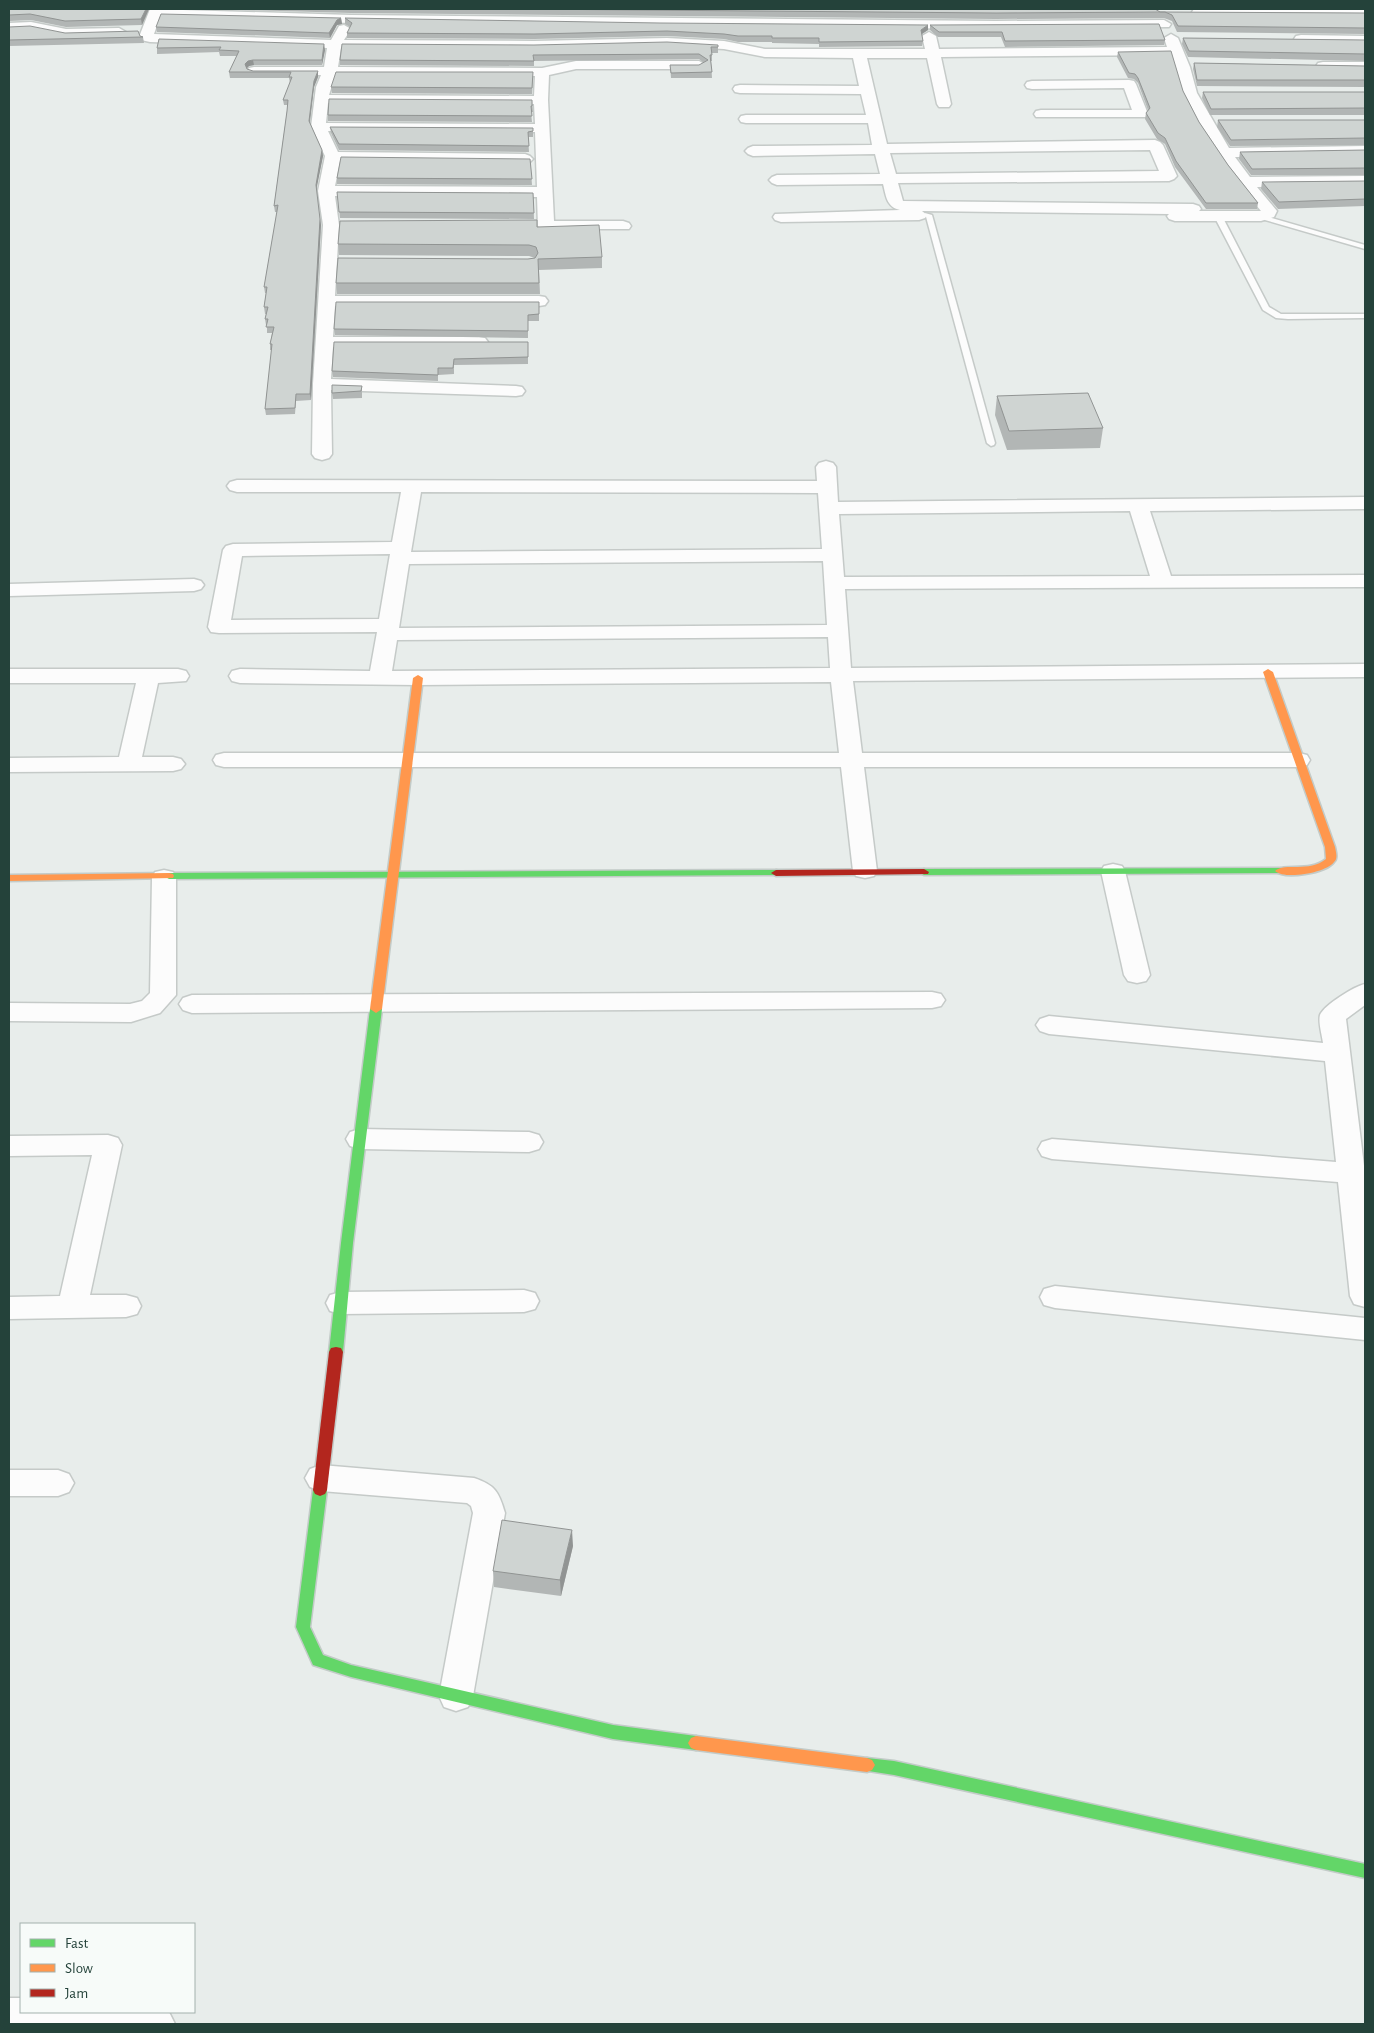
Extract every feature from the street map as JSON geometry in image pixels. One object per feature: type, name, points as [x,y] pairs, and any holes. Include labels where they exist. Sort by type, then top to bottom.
[{"type":"street","points":[[925,9],[932,54],[944,104]]},
{"type":"street","points":[[1170,31],[1018,51],[932,54],[765,53],[724,45],[667,42],[335,44],[155,39],[146,37],[155,11],[496,14],[928,24],[1170,31],[1200,64]]},
{"type":"street","points":[[1188,12],[1365,13]]},
{"type":"street","points":[[322,454],[322,384],[331,225],[326,191],[333,156],[318,127],[323,87],[330,71],[335,44],[353,14]]},
{"type":"street","points":[[491,44],[496,14]]},
{"type":"street","points":[[9,27],[33,22],[66,33],[148,31]]},
{"type":"street","points":[[781,217],[928,215],[1262,216],[1268,214],[1269,211],[1244,182],[1223,152],[1190,92],[1170,31]]},
{"type":"street","points":[[1288,39],[1365,40]]},
{"type":"street","points":[[1018,51],[1032,85],[1051,146]]},
{"type":"street","points":[[859,54],[881,149],[896,203],[908,208],[1193,209]]},
{"type":"street","points":[[254,71],[542,72],[576,65],[699,65]]},
{"type":"street","points":[[1311,66],[1365,66]]},
{"type":"street","points":[[542,72],[541,100],[546,226]]},
{"type":"street","points":[[1032,85],[1128,84],[1141,114],[1041,114]]},
{"type":"street","points":[[740,89],[867,90]]},
{"type":"street","points":[[1190,92],[1209,92]]},
{"type":"street","points":[[323,99],[541,100]]},
{"type":"street","points":[[746,119],[874,119]]},
{"type":"street","points":[[1206,121],[1224,121]]},
{"type":"street","points":[[318,127],[543,128]]},
{"type":"street","points":[[753,151],[1155,145],[1169,176],[891,180],[808,198],[777,180]]},
{"type":"street","points":[[1223,152],[1365,150]]},
{"type":"street","points":[[333,156],[544,159]]},
{"type":"street","points":[[1244,182],[1365,181]]},
{"type":"street","points":[[326,191],[544,192]]},
{"type":"street","points":[[331,225],[350,225]]},
{"type":"street","points":[[526,226],[623,226]]},
{"type":"street","points":[[329,262],[348,262]]},
{"type":"street","points":[[327,301],[539,301]]},
{"type":"street","points":[[325,342],[492,342]]},
{"type":"street","points":[[322,384],[516,391]]},
{"type":"street","points":[[237,486],[412,486],[827,477],[842,675],[866,871]]},
{"type":"street","points":[[380,678],[412,486]]},
{"type":"street","points":[[829,508],[1365,503]]},
{"type":"street","points":[[1138,505],[1162,582]]},
{"type":"street","points":[[832,555],[401,553],[233,550],[219,627],[838,631]]},
{"type":"street","points":[[834,583],[1365,580]]},
{"type":"street","points":[[9,590],[194,585]]},
{"type":"street","points":[[240,676],[418,678],[1365,671]]},
{"type":"street","points":[[9,878],[866,871],[1306,871],[1323,868],[1331,860],[1330,847],[1268,672]]},
{"type":"street","points":[[9,676],[178,676]]},
{"type":"street","points":[[129,764],[148,676]]},
{"type":"street","points":[[418,678],[360,1139],[322,1478],[303,1627],[318,1660],[351,1671],[613,1732],[894,1768],[1365,1871]]},
{"type":"street","points":[[224,760],[1299,760]]},
{"type":"street","points":[[9,765],[172,764]]},
{"type":"street","points":[[1113,871],[1137,975]]},
{"type":"street","points":[[9,1012],[131,1013],[151,1007],[163,995],[164,878]]},
{"type":"street","points":[[1365,992],[1333,1016],[1365,1296]]},
{"type":"street","points":[[192,1004],[932,1000]]},
{"type":"street","points":[[1049,1025],[1337,1053]]},
{"type":"street","points":[[360,1139],[529,1142]]},
{"type":"street","points":[[9,1146],[108,1145],[72,1308]]},
{"type":"street","points":[[1052,1149],[1351,1173]]},
{"type":"street","points":[[1055,1297],[1365,1329]]},
{"type":"street","points":[[341,1303],[524,1301]]},
{"type":"street","points":[[9,1308],[126,1306]]},
{"type":"street","points":[[322,1478],[474,1491],[485,1499],[489,1513],[456,1696]]},
{"type":"street","points":[[9,1483],[58,1483]]},
{"type":"street","points":[[9,2017],[154,2024]]},
{"type":"lane","points":[[928,215],[991,443]]},
{"type":"lane","points":[[1218,216],[1266,308],[1271,312],[1288,317],[1365,316]]},
{"type":"lane","points":[[1262,216],[1365,247]]},
{"type":"building","points":[[9,9],[146,9],[141,19],[65,21],[30,14],[9,15]]},
{"type":"building","points":[[519,9],[1155,9],[1163,12],[996,13]]},
{"type":"building","points":[[1165,12],[1365,13],[1365,28],[1178,26],[1172,15]]},
{"type":"building","points":[[161,14],[341,18],[337,20],[329,33],[156,27]]},
{"type":"building","points":[[345,18],[928,25],[921,30],[923,41],[819,42],[819,38],[772,38],[772,36],[738,36],[667,31],[534,34],[347,33],[352,23]]},
{"type":"building","points":[[1159,24],[1165,40],[1005,41],[1002,32],[939,32],[930,25]]},
{"type":"building","points":[[30,26],[65,33],[138,31],[140,36],[143,37],[9,40],[9,27]]},
{"type":"building","points":[[1183,38],[1365,40],[1365,54],[1189,51]]},
{"type":"building","points":[[159,39],[324,44],[322,60],[253,60],[245,64],[247,69],[253,71],[318,71],[314,81],[309,121],[322,150],[316,185],[320,219],[310,394],[296,394],[295,408],[265,409],[272,344],[270,344],[274,327],[266,327],[268,319],[265,319],[268,307],[264,307],[267,287],[264,287],[278,205],[274,206],[288,100],[283,100],[292,77],[289,77],[291,72],[229,72],[239,51],[219,50],[221,47],[157,48]]},
{"type":"building","points":[[667,42],[718,45],[718,47],[711,47],[712,72],[671,73],[670,65],[699,65],[708,60],[699,54],[533,55],[534,61],[340,60],[342,44],[534,45]]},
{"type":"building","points":[[1171,51],[1183,91],[1199,122],[1228,165],[1258,203],[1206,203],[1176,161],[1165,138],[1158,133],[1146,113],[1150,108],[1138,78],[1135,74],[1129,73],[1118,52]]},
{"type":"building","points":[[1194,63],[1365,66],[1365,80],[1197,80]]},
{"type":"building","points":[[336,72],[533,72],[532,88],[331,87]]},
{"type":"building","points":[[1203,92],[1365,92],[1365,108],[1211,109]]},
{"type":"building","points":[[329,99],[532,100],[532,116],[328,115]]},
{"type":"building","points":[[1218,120],[1365,120],[1365,138],[1231,140]]},
{"type":"building","points":[[330,127],[533,128],[533,131],[528,132],[529,146],[339,144]]},
{"type":"building","points":[[1365,150],[1365,168],[1252,169],[1240,152]]},
{"type":"building","points":[[341,157],[530,159],[532,179],[337,178]]},
{"type":"building","points":[[1365,181],[1365,199],[1279,202],[1262,182]]},
{"type":"building","points":[[337,192],[533,193],[534,213],[339,212]]},
{"type":"building","points":[[537,220],[537,227],[599,225],[602,257],[538,259],[539,283],[336,283],[338,258],[528,259],[535,258],[538,253],[536,247],[529,245],[338,244],[340,221]]},
{"type":"building","points":[[336,302],[539,302],[539,314],[528,315],[528,331],[334,329]]},
{"type":"building","points":[[334,342],[528,342],[528,357],[454,359],[453,368],[438,368],[438,375],[332,371]]},
{"type":"building","points":[[332,385],[362,386],[361,391],[332,393]]},
{"type":"building","points":[[1088,393],[1103,428],[1009,431],[997,396]]},
{"type":"building","points":[[502,1520],[572,1530],[560,1580],[493,1571]]},
{"type":"traffic: fast","points":[[924,872],[1280,871]]},
{"type":"traffic: fast","points":[[169,876],[776,873]]},
{"type":"traffic: fast","points":[[336,1352],[347,1243],[376,1009]]},
{"type":"traffic: fast","points":[[320,1490],[303,1627],[318,1660],[351,1671],[613,1732],[696,1743]]},
{"type":"traffic: fast","points":[[867,1765],[894,1768],[1365,1871]]},
{"type":"traffic: slow","points":[[1268,672],[1330,847],[1331,860],[1320,868],[1313,870],[1280,871]]},
{"type":"traffic: slow","points":[[376,1009],[418,678]]},
{"type":"traffic: slow","points":[[9,878],[169,876]]},
{"type":"traffic: slow","points":[[696,1743],[867,1765]]},
{"type":"traffic: jam","points":[[776,873],[924,872]]},
{"type":"traffic: jam","points":[[320,1490],[336,1352]]}]
